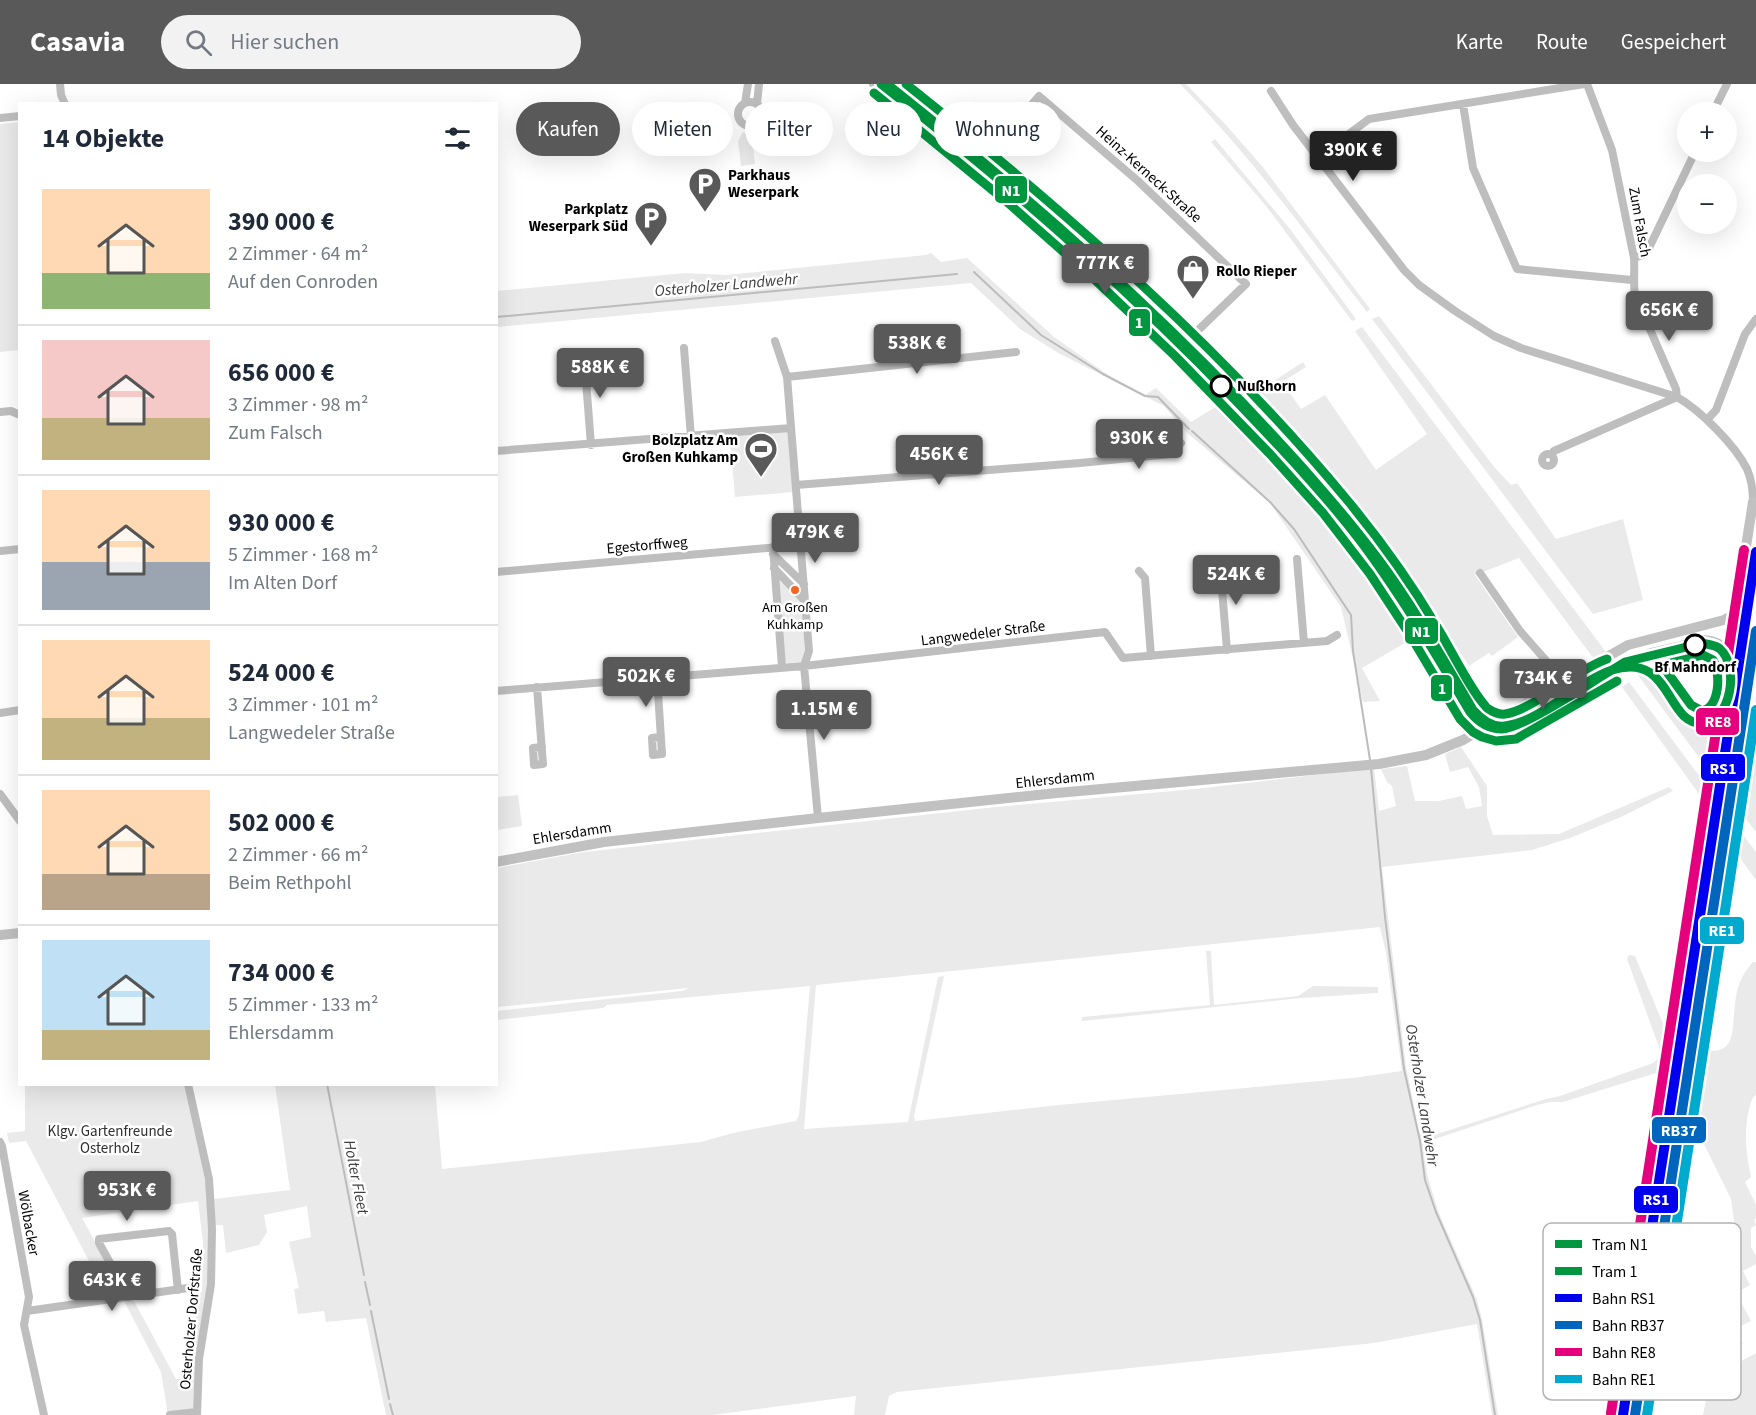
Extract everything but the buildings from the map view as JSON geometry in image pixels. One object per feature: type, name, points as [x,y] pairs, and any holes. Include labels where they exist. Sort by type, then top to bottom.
[{"type":"street","points":[[60,84],[64,102]]},
{"type":"street","points":[[745,102],[748,84]]},
{"type":"street","points":[[757,102],[759,84]]},
{"type":"street","points":[[873,84],[979,167],[1040,219],[1126,297],[1231,405],[1244,394],[1083,242],[986,158],[893,84]]},
{"type":"street","points":[[1318,157],[1369,119],[1585,84]]},
{"type":"street","name":"Zum Falsch","points":[[1585,84],[1612,150],[1634,258],[1635,269],[1632,280],[1635,295],[1676,389],[1677,397]]},
{"type":"street","points":[[1718,102],[1727,84]]},
{"type":"street","points":[[1271,92],[1293,125],[1404,270],[1419,285],[1494,336],[1521,348],[1677,397],[1690,404],[1738,455],[1751,481],[1754,502]]},
{"type":"street","name":"Heinz-Kerneck-Straße","points":[[979,167],[1040,96],[1138,181],[1246,284],[1188,340]]},
{"type":"street","points":[[745,103],[739,110],[739,118],[745,124]]},
{"type":"street","points":[[1463,104],[1473,168],[1517,269],[1632,280]]},
{"type":"street","points":[[0,118],[18,116]]},
{"type":"street","points":[[1634,258],[1643,255],[1647,250],[1690,162]]},
{"type":"street","points":[[1707,420],[1716,410],[1745,334],[1756,319]]},
{"type":"street","points":[[776,341],[787,376],[809,651],[804,666],[818,818]]},
{"type":"street","points":[[684,348],[691,437]]},
{"type":"street","points":[[787,376],[1016,352]]},
{"type":"street","points":[[584,355],[591,445]]},
{"type":"street","points":[[1551,455],[1554,451],[1677,397]]},
{"type":"street","points":[[0,412],[11,411],[18,414]]},
{"type":"street","points":[[498,451],[791,428]]},
{"type":"street","points":[[796,484],[1171,454],[1181,443]]},
{"type":"street","name":"Ehlersdamm","points":[[498,862],[604,842],[818,818],[1403,760],[1426,755],[1463,740],[1628,645],[1716,623],[1731,616],[1737,604],[1754,502]]},
{"type":"street","name":"Egestorffweg","points":[[498,572],[773,551],[801,545]]},
{"type":"street","points":[[0,551],[18,549]]},
{"type":"street","points":[[773,551],[804,584]]},
{"type":"street","points":[[773,551],[782,667]]},
{"type":"street","points":[[1297,559],[1304,643]]},
{"type":"street","points":[[1220,565],[1227,650]]},
{"type":"street","points":[[774,568],[805,600]]},
{"type":"street","points":[[1139,570],[1145,578],[1151,656]]},
{"type":"street","points":[[1480,573],[1520,631],[1564,681]]},
{"type":"street","name":"Langwedeler Straße","points":[[804,666],[1104,632],[1123,658],[1327,641],[1336,635]]},
{"type":"street","points":[[498,691],[804,666]]},
{"type":"street","points":[[657,677],[660,737]]},
{"type":"street","points":[[537,687],[542,747]]},
{"type":"street","points":[[0,713],[18,710]]},
{"type":"street","points":[[0,794],[18,818]]},
{"type":"street","points":[[0,935],[18,933]]},
{"type":"street","name":"Osterholzer Dorfstraße","points":[[188,1086],[211,1193],[211,1284],[199,1359],[197,1414]]},
{"type":"street","name":"Wölbacker","points":[[0,1142],[29,1297],[24,1324],[44,1415]]},
{"type":"street","points":[[129,1297],[99,1243],[99,1239],[169,1231],[172,1234],[178,1290]]},
{"type":"street","points":[[27,1311],[195,1287]]},
{"type":"street","points":[[170,1415],[197,1414]]},
{"type":"green space","points":[[1180,84],[1186,84],[1262,166],[1370,309],[1367,312],[1254,166]]},
{"type":"green space","points":[[18,122],[18,350],[0,352],[0,124]]},
{"type":"green space","points":[[743,132],[745,133],[745,156],[754,156],[755,164],[741,166],[738,141]]},
{"type":"green space","points":[[1215,139],[1290,229],[1356,319],[1352,321],[1266,206],[1211,142]]},
{"type":"green space","points":[[931,253],[941,262],[967,258],[1054,337],[1111,377],[1145,395],[1156,388],[1191,422],[1217,406],[1224,414],[1236,417],[1353,548],[1394,600],[1417,636],[1362,668],[1380,701],[1363,702],[1341,607],[1270,503],[1185,431],[1164,406],[1060,354],[1020,329],[971,283],[498,327],[498,291],[685,273],[726,275]]},
{"type":"green space","points":[[1379,316],[1495,468],[1511,485],[1517,483],[1556,539],[1623,519],[1643,600],[1593,614],[1372,319]]},
{"type":"green space","points":[[1362,327],[1606,652],[1594,659],[1519,558],[1475,575],[1518,637],[1492,656],[1489,653],[1469,666],[1394,560],[1254,394],[1303,362],[1306,367],[1282,382],[1301,409],[1325,395],[1376,470],[1427,434],[1355,331]]},
{"type":"green space","points":[[788,432],[793,492],[735,497],[730,437]]},
{"type":"green space","points":[[778,576],[801,601],[805,654],[802,662],[787,663],[784,660]]},
{"type":"green space","points":[[1638,669],[1649,674],[1687,721],[1698,726],[1711,723],[1726,711],[1718,783],[1634,670]]},
{"type":"green space","points":[[1629,682],[1715,797],[1675,1058],[1670,1050],[1709,813],[1707,805],[1622,687]]},
{"type":"green space","points":[[1756,694],[1756,832],[1727,795],[1730,779],[1742,791],[1748,777],[1744,774]]},
{"type":"green space","points":[[1461,747],[1487,786],[1487,816],[1493,835],[1559,834],[1669,787],[1673,791],[1621,817],[1570,838],[1532,850],[1382,867],[1406,1066],[1419,1132],[1422,1135],[1431,1136],[1560,1096],[1653,1063],[1660,1057],[1659,1047],[1627,959],[1629,955],[1635,956],[1666,1031],[1668,1028],[1666,1053],[1674,1063],[1649,1223],[1638,1223],[1646,1212],[1669,1069],[1563,1102],[1537,1105],[1423,1145],[1427,1174],[1438,1211],[1477,1300],[1498,1415],[1492,1415],[1477,1324],[1374,1343],[897,1392],[889,1396],[885,1415],[854,1415],[856,1396],[712,1415],[386,1415],[366,1318],[326,1322],[324,1311],[298,1314],[294,1289],[299,1288],[289,1242],[311,1237],[307,1206],[264,1215],[267,1232],[259,1245],[226,1253],[223,1225],[215,1225],[214,1199],[290,1190],[275,1086],[435,1086],[442,1169],[701,1142],[733,1133],[796,1121],[799,1115],[810,986],[607,1005],[603,1008],[498,1020],[498,1011],[682,991],[689,988],[498,1007],[498,868],[584,852],[996,807],[1195,789],[1374,768],[1379,811],[1396,806],[1392,786],[1387,782],[1381,769],[1407,766],[1415,801],[1439,801],[1462,796],[1466,809],[1482,806],[1479,787],[1468,767],[1450,772],[1445,754]],"holes":[[[1380,927],[1386,953],[1402,1071],[1353,1078],[1059,1105],[915,1121],[914,1116],[944,976],[938,977],[908,1122],[804,1129],[816,985]]]},
{"type":"green space","points":[[518,795],[522,826],[498,830],[498,797]]},
{"type":"green space","points":[[1725,811],[1756,852],[1756,880],[1740,858],[1727,863],[1719,872],[1691,1047],[1708,1051],[1719,1050],[1727,1046],[1733,1028],[1738,987],[1748,968],[1756,962],[1756,1095],[1750,1106],[1746,1126],[1746,1147],[1751,1177],[1745,1182],[1756,1205],[1754,1220],[1756,1225],[1751,1228],[1751,1247],[1756,1256],[1756,1264],[1743,1271],[1750,1285],[1741,1290],[1741,1223],[1734,1223],[1731,1199],[1683,1101],[1664,1223],[1660,1223]]},
{"type":"green space","points":[[1206,951],[1211,951],[1214,1005],[1298,996],[1313,986],[1378,987],[1378,993],[1301,998],[1082,1021],[1082,1017],[1210,1005]]},
{"type":"green space","name":"Klgv. Gartenfreunde Osterholz","points":[[25,1086],[185,1086],[206,1181],[208,1222],[209,1278],[195,1410],[168,1415],[161,1372],[124,1301],[110,1301],[26,1141],[9,1143],[7,1133],[25,1131]],"holes":[[[198,1201],[203,1242],[202,1292],[198,1293],[190,1378],[176,1379],[133,1299],[124,1294],[82,1218]]]},
{"type":"green space","points":[[1741,1302],[1751,1321],[1741,1326]]},
{"type":"green space","points":[[1756,1353],[1756,1415],[1703,1415],[1706,1400],[1741,1400],[1741,1361]]},
{"type":"green space","points":[[1615,1400],[1621,1400],[1619,1415],[1613,1415]]},
{"type":"green space","points":[[1632,1400],[1643,1400],[1645,1413],[1630,1415]]},
{"type":"waterway","name":"Osterholzer Landwehr","points":[[974,272],[1041,335],[1103,374],[1145,396],[1158,397],[1189,429]]},
{"type":"waterway","name":"Osterholzer Landwehr","points":[[498,317],[957,274]]},
{"type":"waterway","name":"Osterholzer Landwehr","points":[[1192,431],[1270,502],[1294,529],[1351,615],[1353,651],[1370,760]]},
{"type":"waterway","name":"Osterholzer Landwehr","points":[[1371,768],[1385,917],[1404,1069],[1420,1141],[1425,1180],[1436,1212],[1473,1297],[1480,1320],[1495,1415]]},
{"type":"waterway","name":"Holter Fleet","points":[[327,1086],[364,1275]]},
{"type":"waterway","name":"Holter Fleet","points":[[365,1282],[370,1305]]},
{"type":"waterway","name":"Holter Fleet","points":[[371,1311],[389,1399]]},
{"type":"waterway","name":"Holter Fleet","points":[[390,1404],[393,1415]]},
{"type":"tram line","name":"N1","points":[[881,84],[1064,236],[1152,317],[1270,436],[1319,490],[1365,547],[1407,608],[1470,712],[1480,722],[1497,729],[1525,722],[1612,670]]},
{"type":"tram line","name":"N1","points":[[887,84],[980,159],[1070,237],[1158,318],[1242,402],[1330,499],[1379,560],[1416,615],[1473,710],[1483,720],[1500,726],[1518,723],[1545,710],[1586,683],[1612,670]]},
{"type":"tram line","name":"1","points":[[906,84],[1024,180],[1081,230],[1138,281],[1247,388],[1348,501],[1384,547],[1417,594],[1467,680],[1487,708],[1500,714],[1516,711],[1607,659]]},
{"type":"tram line","name":"1","points":[[874,93],[1007,202],[1092,277],[1175,356],[1270,454],[1323,513],[1370,574],[1410,635],[1460,719],[1473,732],[1496,741],[1516,739],[1617,681]]},
{"type":"tram line","points":[[1625,662],[1650,649],[1705,636],[1725,643],[1731,660],[1730,675]]},
{"type":"tram line","name":"N1","points":[[1703,643],[1720,649],[1726,657],[1731,679],[1730,691],[1721,713],[1713,720],[1703,723],[1691,721],[1681,713],[1658,679],[1647,671],[1632,667],[1612,670],[1625,662],[1703,643]]},
{"type":"tram line","name":"1","points":[[1703,655],[1713,660],[1718,681],[1716,697],[1708,708],[1702,711],[1691,705],[1662,665],[1703,655]]},
{"type":"rail line","name":"RE8","points":[[1640,1223],[1744,550]]},
{"type":"rail line","name":"RS1","points":[[1653,1223],[1756,552]]},
{"type":"rail line","name":"RB37","points":[[1665,1223],[1756,631]]},
{"type":"rail line","name":"RE1","points":[[1677,1223],[1756,710]]},
{"type":"rail line","name":"RE8","points":[[1611,1413],[1613,1400]]},
{"type":"rail line","name":"RS1","points":[[1623,1415],[1625,1400]]},
{"type":"rail line","name":"RB37","points":[[1635,1415],[1637,1400]]},
{"type":"rail line","name":"RE1","points":[[1647,1415],[1649,1400]]},
{"type":"place","name":"Parkhaus Weserpark","points":[[705,213]]},
{"type":"place","name":"Parkplatz Weserpark Süd","points":[[651,247]]},
{"type":"place","name":"Rollo Rieper","points":[[1193,300]]},
{"type":"place","name":"Nußhorn","points":[[1221,386]]},
{"type":"place","name":"Bolzplatz Am Großen Kuhkamp","points":[[761,478]]},
{"type":"place","name":"Am Großen Kuhkamp","points":[[795,590]]},
{"type":"place","name":"Bf Mahndorf","points":[[1695,645]]}]
